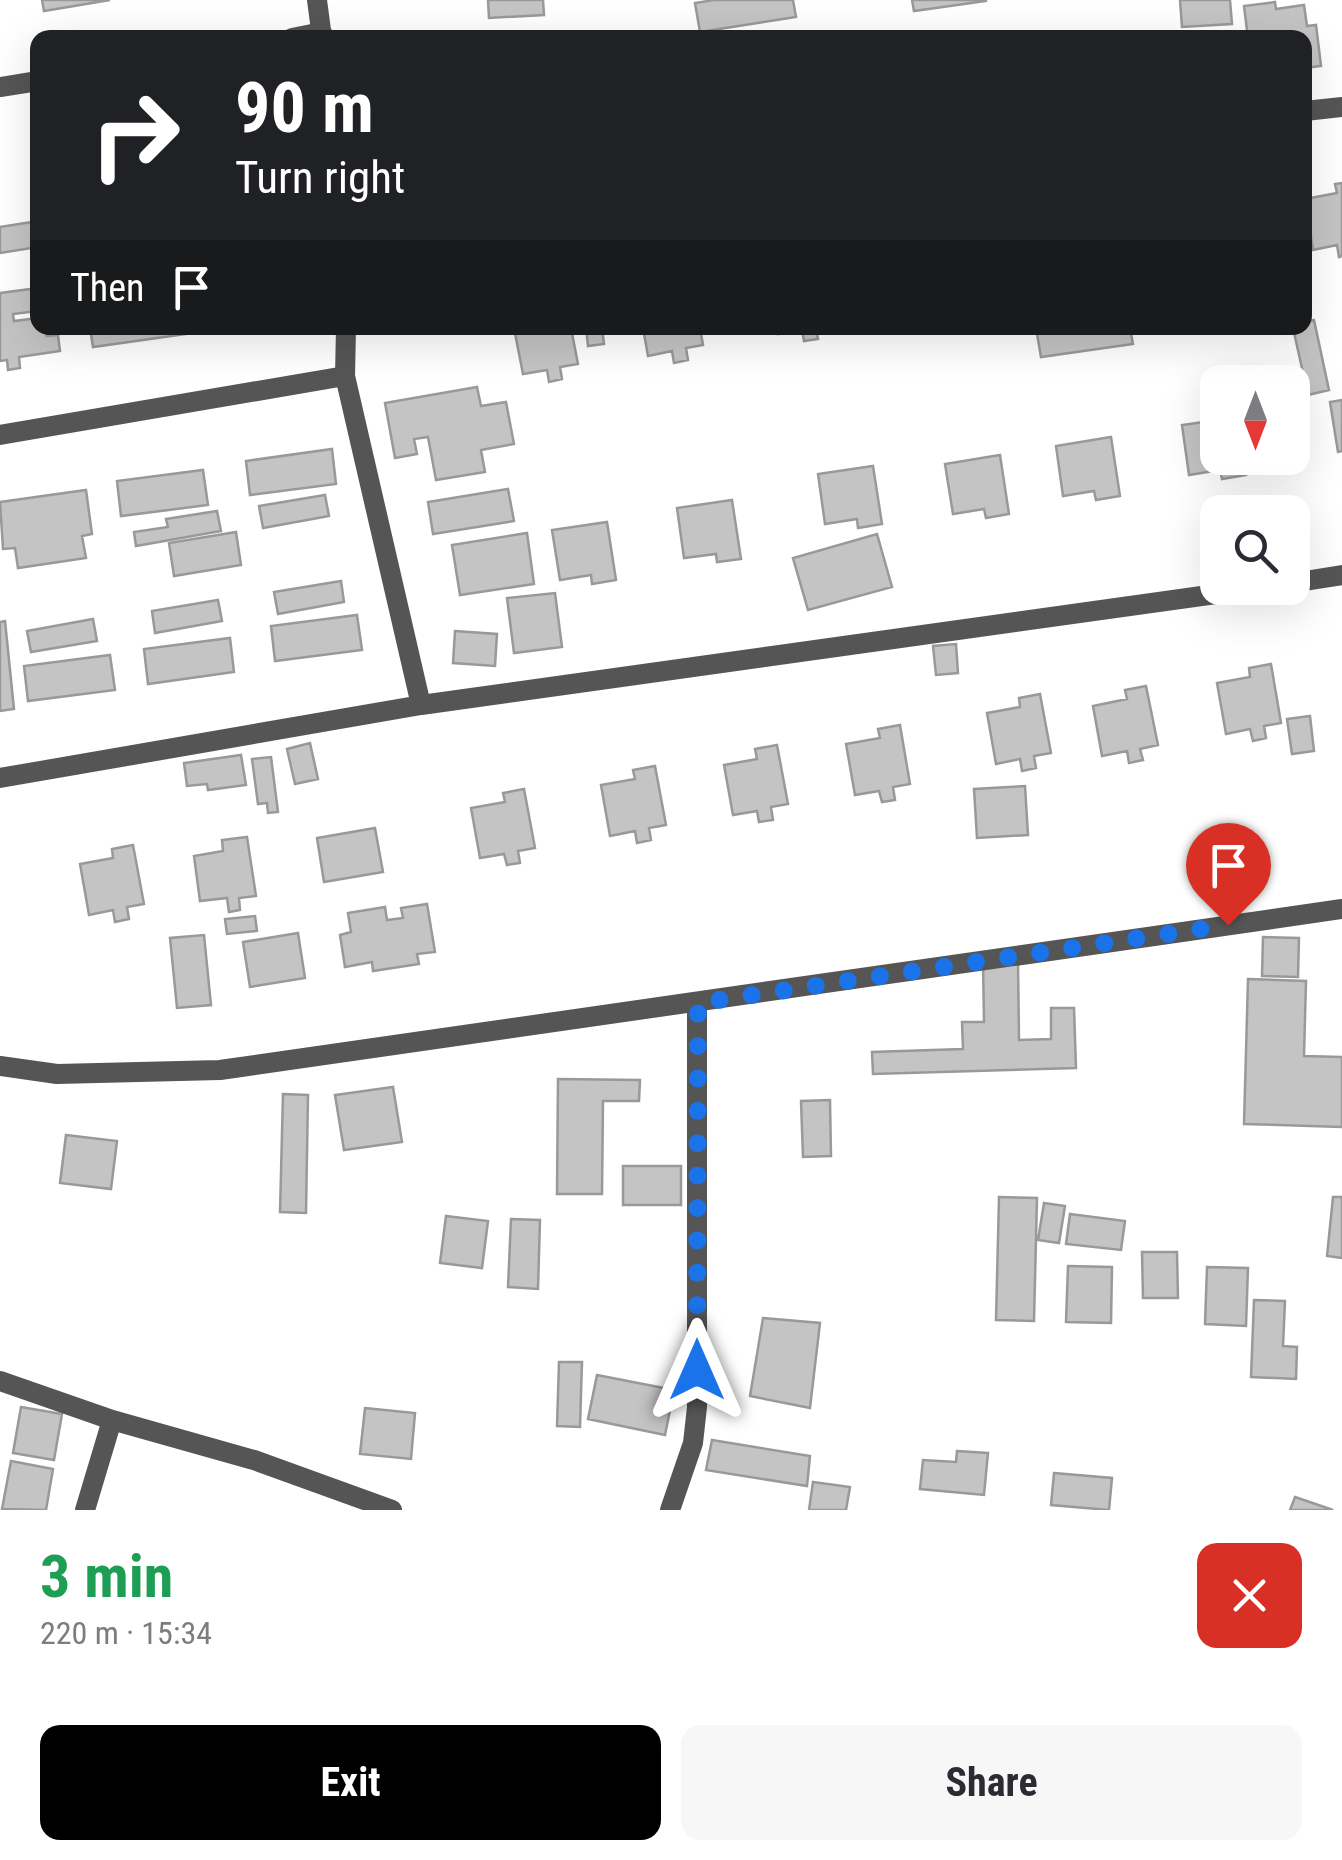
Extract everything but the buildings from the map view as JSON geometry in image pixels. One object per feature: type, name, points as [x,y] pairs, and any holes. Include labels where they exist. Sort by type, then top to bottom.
[{"type":"street","points":[[318,0],[321,30]]},
{"type":"street","points":[[0,87],[30,82]]},
{"type":"street","points":[[1312,111],[1342,108]]},
{"type":"street","points":[[346,335],[345,376],[420,705]]},
{"type":"street","points":[[0,435],[345,376]]},
{"type":"street","points":[[1310,579],[1342,575]]},
{"type":"street","points":[[0,778],[420,705],[1200,596]]},
{"type":"street","points":[[0,1066],[57,1074],[220,1070],[1342,909]]},
{"type":"street","points":[[670,1510],[693,1444],[697,1407],[698,1003]]},
{"type":"street","points":[[0,1381],[112,1420],[254,1460],[391,1510]]},
{"type":"street","points":[[85,1510],[112,1420]]},
{"type":"route","points":[[697,1370],[698,1003],[1228,925]]}]
